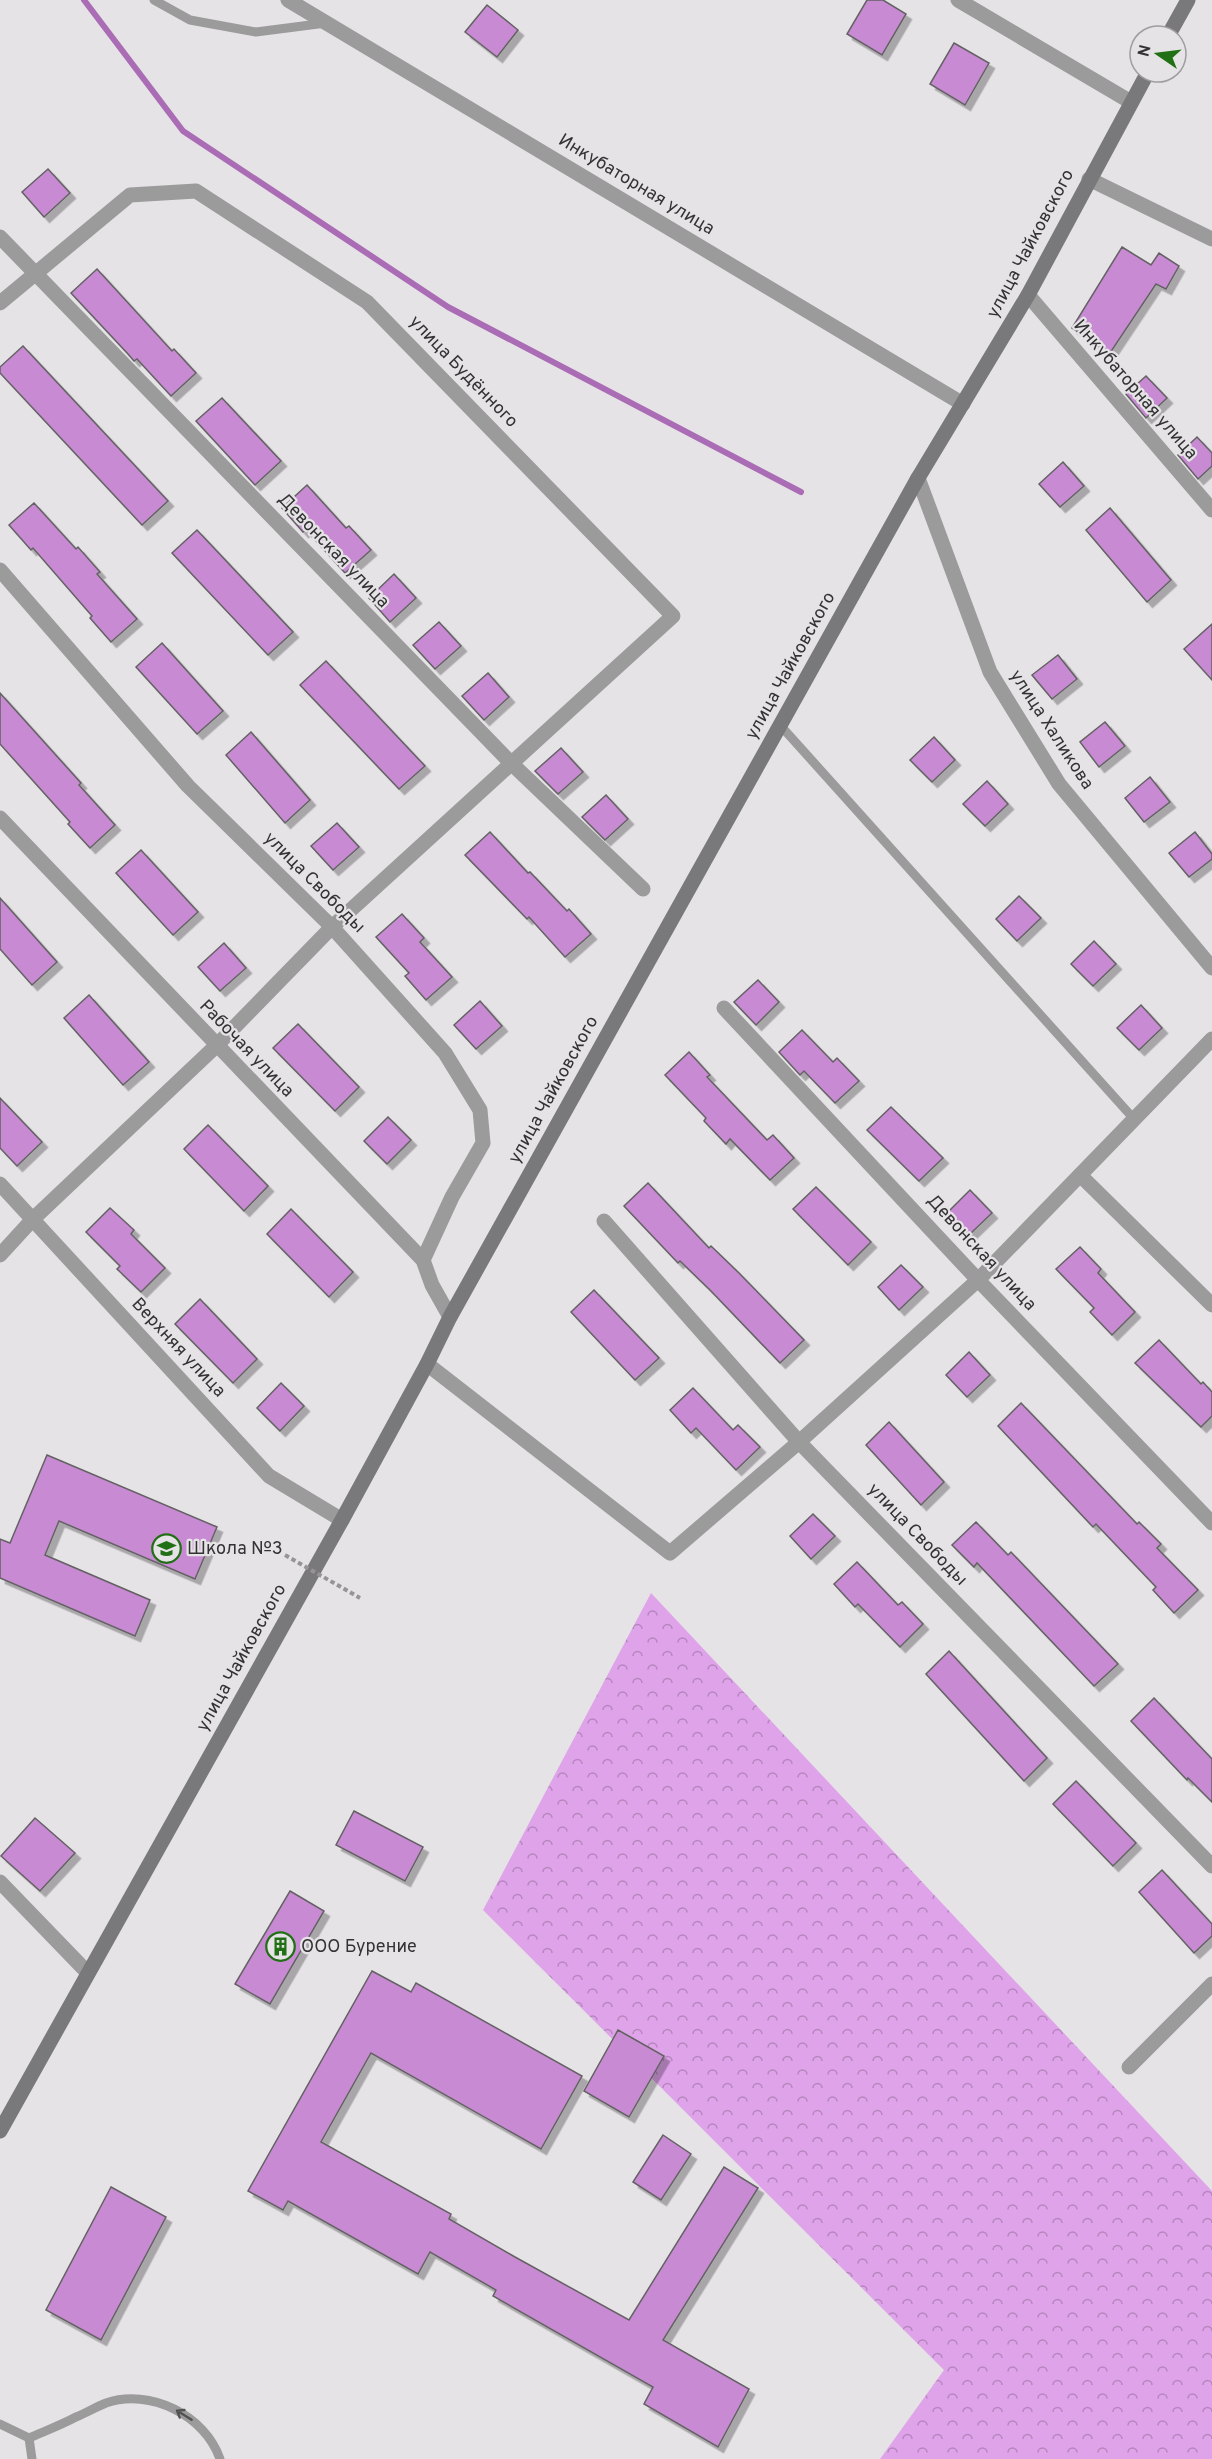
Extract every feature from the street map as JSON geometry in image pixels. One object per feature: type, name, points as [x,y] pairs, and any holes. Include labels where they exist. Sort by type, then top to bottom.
[{"type":"main road","points":[[1175,24],[1188,0]]},
{"type":"main road","name":"улица Чайковского","points":[[0,2131],[342,1520],[450,1317],[918,478],[1028,295],[1141,84]]},
{"type":"street","name":"Инкубаторная улица","points":[[288,0],[963,404]]},
{"type":"street","points":[[958,0],[1131,102]]},
{"type":"street","points":[[1089,179],[1212,239]]},
{"type":"street","name":"улица Будённого","points":[[36,272],[130,195],[196,191],[367,302],[674,616],[512,763]]},
{"type":"street","name":"Девонская улица","points":[[0,237],[512,763],[643,889]]},
{"type":"street","points":[[0,303],[36,272]]},
{"type":"street","name":"Инкубаторная улица","points":[[1028,295],[1212,510]]},
{"type":"street","name":"улица Халикова","points":[[918,478],[990,672],[1059,784],[1212,968]]},
{"type":"street","name":"улица Свободы","points":[[0,570],[189,786],[332,927],[445,1053],[480,1110],[483,1143],[452,1197],[423,1260]]},
{"type":"street","points":[[0,1255],[33,1219],[216,1046],[332,927],[512,763]]},
{"type":"street","name":"Рабочая улица","points":[[0,818],[423,1260],[432,1285],[450,1317]]},
{"type":"street","name":"Девонская улица","points":[[724,1008],[978,1280],[1212,1523]]},
{"type":"street","points":[[427,1364],[670,1552],[799,1442],[978,1280],[1212,1039]]},
{"type":"street","points":[[1080,1175],[1212,1305]]},
{"type":"street","name":"Верхняя улица","points":[[0,1184],[269,1476],[342,1520]]},
{"type":"street","name":"улица Свободы","points":[[604,1221],[799,1442],[1212,1866]]},
{"type":"street","points":[[0,1882],[87,1972]]},
{"type":"street","points":[[1129,2067],[1212,1984]]},
{"type":"lane","points":[[154,0],[190,20],[256,32],[326,23]]},
{"type":"lane","points":[[780,726],[1134,1119]]},
{"type":"lane","points":[[0,2424],[29,2438],[107,2403],[140,2399],[172,2408],[195,2421],[216,2447],[220,2459]]},
{"type":"lane","points":[[29,2438],[32,2459]]},
{"type":"path","points":[[285,1555],[360,1598]]},
{"type":"green space","points":[[651,1593],[1212,2191],[1212,2459],[880,2459],[944,2370],[483,1910]]},
{"type":"building","points":[[867,0],[883,0],[906,14],[882,55],[847,34]]},
{"type":"building","points":[[487,5],[518,30],[497,57],[465,32]]},
{"type":"building","points":[[954,43],[989,63],[965,105],[930,84]]},
{"type":"building","points":[[48,169],[70,193],[44,217],[22,192]]},
{"type":"building","points":[[1122,247],[1151,265],[1159,253],[1179,266],[1166,289],[1156,284],[1110,353],[1072,328]]},
{"type":"building","points":[[97,269],[172,351],[174,349],[196,373],[171,396],[137,359],[134,361],[71,293]]},
{"type":"building","points":[[23,346],[168,501],[142,525],[0,373],[0,367]]},
{"type":"building","points":[[1146,376],[1167,398],[1146,418],[1126,394]]},
{"type":"building","points":[[222,398],[281,461],[255,485],[196,421]]},
{"type":"building","points":[[1197,437],[1212,453],[1212,466],[1198,479],[1178,455]]},
{"type":"building","points":[[1063,462],[1084,486],[1060,507],[1039,484]]},
{"type":"building","points":[[307,485],[346,528],[349,526],[371,550],[345,573],[306,530],[303,532],[282,508]]},
{"type":"building","points":[[34,503],[76,549],[78,547],[100,572],[97,574],[137,619],[111,642],[90,618],[92,616],[33,548],[31,550],[9,525]]},
{"type":"building","points":[[1110,508],[1171,580],[1147,602],[1086,530]]},
{"type":"building","points":[[197,530],[293,632],[268,655],[172,553]]},
{"type":"building","points":[[394,574],[416,598],[390,622],[369,598]]},
{"type":"building","points":[[439,622],[461,646],[435,669],[413,645]]},
{"type":"building","points":[[1212,624],[1212,680],[1184,649]]},
{"type":"building","points":[[162,643],[223,711],[197,734],[136,667]]},
{"type":"building","points":[[1058,655],[1077,679],[1052,699],[1032,675]]},
{"type":"building","points":[[326,661],[425,766],[399,789],[300,685]]},
{"type":"building","points":[[488,673],[509,697],[484,720],[462,696]]},
{"type":"building","points":[[0,693],[81,783],[79,785],[115,825],[90,848],[68,824],[70,822],[0,744]]},
{"type":"building","points":[[1105,722],[1125,746],[1099,767],[1080,742]]},
{"type":"building","points":[[251,732],[310,800],[285,823],[226,755]]},
{"type":"building","points":[[934,737],[955,760],[932,782],[910,760]]},
{"type":"building","points":[[561,748],[583,772],[558,794],[535,771]]},
{"type":"building","points":[[1150,777],[1170,802],[1144,822],[1125,798]]},
{"type":"building","points":[[987,781],[1008,804],[985,826],[963,804]]},
{"type":"building","points":[[606,795],[628,819],[605,840],[582,817]]},
{"type":"building","points":[[337,823],[359,847],[333,870],[311,846]]},
{"type":"building","points":[[490,832],[528,873],[530,872],[567,911],[569,909],[591,934],[565,957],[529,917],[527,919],[465,855]]},
{"type":"building","points":[[1195,832],[1212,854],[1212,859],[1189,877],[1169,853]]},
{"type":"building","points":[[141,850],[198,912],[173,935],[116,873]]},
{"type":"building","points":[[1019,896],[1041,918],[1017,941],[996,919]]},
{"type":"building","points":[[0,898],[57,962],[32,985],[0,949]]},
{"type":"building","points":[[402,914],[424,938],[420,942],[452,977],[426,1000],[405,976],[409,973],[376,937]]},
{"type":"building","points":[[1094,941],[1116,964],[1093,986],[1071,964]]},
{"type":"building","points":[[224,943],[246,968],[220,991],[198,967]]},
{"type":"building","points":[[758,980],[779,1002],[756,1025],[734,1002]]},
{"type":"building","points":[[89,995],[149,1062],[123,1085],[64,1018]]},
{"type":"building","points":[[480,1001],[502,1026],[476,1049],[454,1025]]},
{"type":"building","points":[[1141,1005],[1162,1028],[1139,1050],[1117,1028]]},
{"type":"building","points":[[298,1024],[359,1087],[335,1111],[273,1048]]},
{"type":"building","points":[[802,1030],[833,1062],[837,1058],[859,1081],[835,1103],[804,1071],[800,1075],[779,1052]]},
{"type":"building","points":[[689,1052],[710,1075],[707,1077],[767,1140],[773,1135],[794,1158],[770,1180],[730,1139],[726,1144],[704,1121],[706,1118],[665,1075]]},
{"type":"building","points":[[0,1098],[42,1142],[17,1166],[0,1148]]},
{"type":"building","points":[[891,1107],[943,1158],[919,1181],[867,1130]]},
{"type":"building","points":[[388,1117],[411,1140],[387,1164],[364,1141]]},
{"type":"building","points":[[208,1125],[268,1186],[244,1211],[184,1149]]},
{"type":"building","points":[[648,1183],[709,1248],[711,1246],[739,1273],[804,1340],[780,1363],[710,1290],[680,1261],[678,1263],[624,1206]]},
{"type":"building","points":[[816,1187],[871,1242],[848,1265],[793,1209]]},
{"type":"building","points":[[970,1190],[992,1213],[969,1235],[947,1213]]},
{"type":"building","points":[[110,1208],[134,1230],[131,1234],[165,1268],[141,1292],[117,1269],[120,1266],[86,1232]]},
{"type":"building","points":[[291,1209],[353,1272],[329,1297],[267,1234]]},
{"type":"building","points":[[1080,1247],[1101,1269],[1098,1273],[1135,1312],[1112,1335],[1090,1312],[1094,1308],[1056,1269]]},
{"type":"building","points":[[901,1265],[923,1287],[899,1310],[878,1287]]},
{"type":"building","points":[[594,1290],[659,1358],[635,1380],[571,1312]]},
{"type":"building","points":[[200,1299],[257,1359],[233,1383],[175,1324]]},
{"type":"building","points":[[1159,1340],[1201,1384],[1203,1382],[1212,1392],[1212,1416],[1201,1427],[1135,1363]]},
{"type":"building","points":[[969,1352],[990,1375],[967,1397],[946,1375]]},
{"type":"building","points":[[281,1383],[304,1406],[280,1431],[257,1408]]},
{"type":"building","points":[[693,1388],[733,1430],[738,1425],[760,1447],[736,1470],[696,1428],[691,1433],[670,1410]]},
{"type":"building","points":[[1021,1403],[1137,1524],[1139,1522],[1161,1544],[1157,1548],[1198,1590],[1174,1613],[1153,1590],[1156,1587],[1096,1524],[1093,1527],[998,1426]]},
{"type":"building","points":[[889,1422],[944,1482],[921,1505],[866,1445]]},
{"type":"building","name":"Школа №3","points":[[47,1455],[217,1527],[195,1579],[59,1521],[45,1555],[150,1600],[135,1636],[0,1578],[0,1539],[10,1543]]},
{"type":"building","points":[[813,1514],[835,1536],[811,1559],[790,1536]]},
{"type":"building","points":[[976,1522],[1008,1555],[1011,1552],[1118,1664],[1094,1686],[977,1563],[974,1567],[952,1545]]},
{"type":"building","points":[[857,1562],[898,1605],[902,1602],[923,1624],[900,1647],[858,1604],[855,1607],[834,1584]]},
{"type":"building","points":[[949,1651],[1047,1758],[1024,1781],[926,1674]]},
{"type":"building","points":[[1154,1698],[1212,1759],[1212,1802],[1188,1778],[1187,1780],[1131,1721]]},
{"type":"building","points":[[1076,1781],[1136,1843],[1113,1866],[1053,1804]]},
{"type":"building","points":[[354,1811],[423,1847],[405,1881],[336,1845]]},
{"type":"building","points":[[35,1818],[75,1853],[40,1891],[1,1856]]},
{"type":"building","points":[[1162,1870],[1212,1924],[1212,1936],[1194,1953],[1139,1892]]},
{"type":"building","name":"ООО Бурение","points":[[290,1891],[324,1911],[270,2004],[235,1984]]},
{"type":"building","points":[[372,1971],[411,1992],[416,1983],[582,2076],[541,2149],[371,2053],[321,2142],[451,2214],[449,2219],[515,2257],[629,2320],[724,2167],[758,2188],[663,2340],[749,2389],[718,2447],[644,2404],[653,2387],[493,2296],[496,2290],[430,2252],[418,2274],[288,2201],[283,2210],[248,2191]]},
{"type":"building","points":[[618,2030],[664,2056],[629,2117],[584,2091]]},
{"type":"building","points":[[663,2135],[691,2154],[661,2200],[633,2182]]},
{"type":"building","points":[[111,2187],[166,2217],[101,2340],[46,2310]]},
{"type":"waterway","points":[[84,0],[183,131],[448,307],[801,492]]},
{"type":"place","name":"Школа №3","points":[[166,1549]]},
{"type":"place","name":"ООО Бурение","points":[[280,1947]]}]
